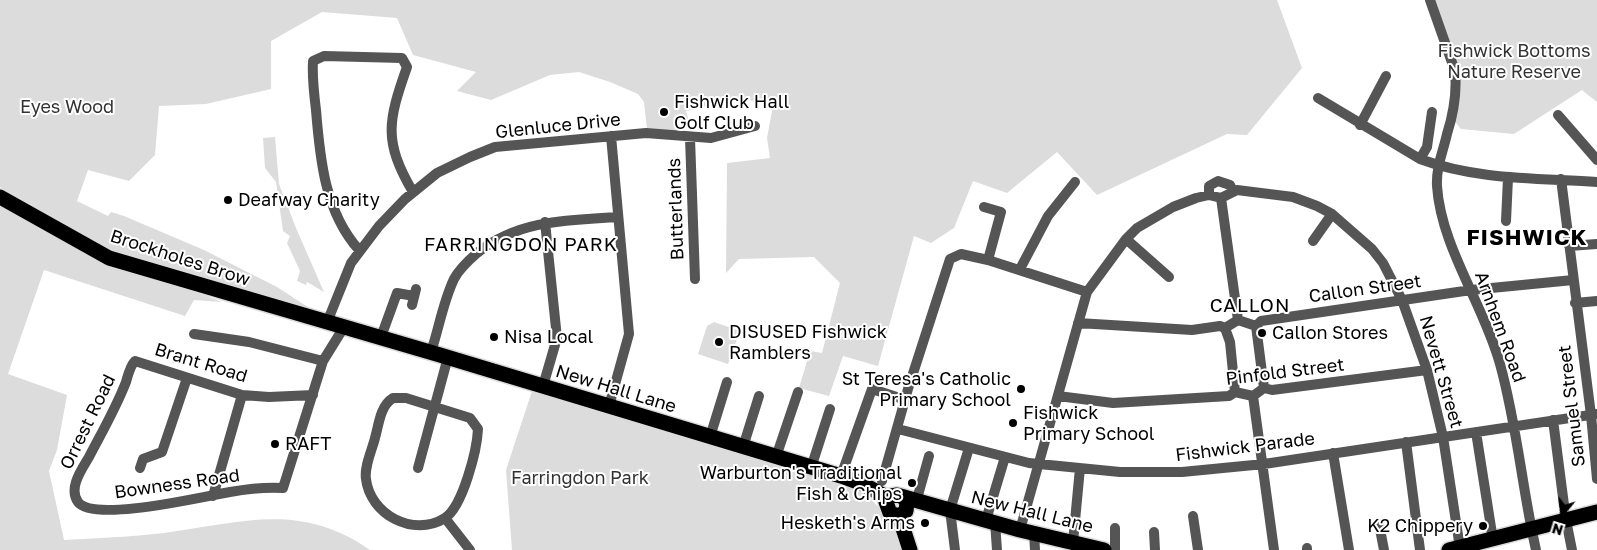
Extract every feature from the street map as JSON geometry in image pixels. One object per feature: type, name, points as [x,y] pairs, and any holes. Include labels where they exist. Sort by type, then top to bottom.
[{"type":"highway","name":"Brockholes Brow","points":[[0,197],[109,258],[337,325]]},
{"type":"highway","name":"New Hall Lane","points":[[337,325],[841,476],[863,484],[903,504],[950,510],[1027,532],[1104,550]]},
{"type":"highway","points":[[903,504],[910,550]]},
{"type":"highway","points":[[1455,549],[1488,544],[1531,530],[1565,513],[1597,512]]},
{"type":"street","name":"Arnhem Road","points":[[1430,0],[1455,71],[1456,83],[1448,133],[1438,166],[1437,186],[1443,218],[1500,363],[1514,426],[1536,550]]},
{"type":"street","points":[[359,250],[346,236],[328,193],[320,156],[313,61],[324,56],[402,58],[406,67],[393,106],[390,138],[398,168],[413,192]]},
{"type":"street","points":[[1360,124],[1386,76]]},
{"type":"street","points":[[1318,98],[1420,159],[1438,166],[1508,178],[1597,182]]},
{"type":"street","points":[[1420,159],[1427,147],[1432,112]]},
{"type":"street","points":[[1558,115],[1597,160]]},
{"type":"street","name":"Glenluce Drive","points":[[283,488],[323,361],[337,325],[339,293],[351,263],[379,226],[413,192],[437,173],[495,147],[646,133],[690,138],[711,138],[755,126]]},
{"type":"street","points":[[609,406],[629,334],[610,136]]},
{"type":"street","name":"Butterlands","points":[[690,138],[695,279]]},
{"type":"street","points":[[1506,221],[1508,178]]},
{"type":"street","name":"Samuel Street","points":[[1561,179],[1575,303],[1594,414],[1597,479]]},
{"type":"street","points":[[1209,194],[1210,186],[1218,181],[1230,186],[1233,192]]},
{"type":"street","points":[[1020,269],[1048,216],[1075,182]]},
{"type":"street","name":"Nevett Street","points":[[1221,198],[1237,190],[1294,197],[1332,214],[1372,249],[1383,264],[1402,300],[1427,370],[1443,437],[1455,549]]},
{"type":"street","points":[[1036,550],[1027,532],[1038,464],[1078,323],[1087,292],[1126,239],[1137,228],[1173,207],[1209,194],[1221,198],[1238,320]]},
{"type":"street","points":[[984,207],[1001,212],[988,260]]},
{"type":"street","points":[[1313,241],[1332,214]]},
{"type":"street","points":[[432,352],[449,295],[459,272],[490,242],[514,231],[545,222],[618,217]]},
{"type":"street","points":[[544,386],[557,338],[545,222]]},
{"type":"street","points":[[1126,239],[1169,277]]},
{"type":"street","points":[[1569,246],[1597,244]]},
{"type":"street","points":[[882,481],[950,259],[961,254],[988,260],[1087,292]]},
{"type":"street","name":"Callon Street","points":[[1256,326],[1261,321],[1402,300],[1471,290],[1573,280]]},
{"type":"street","points":[[381,338],[397,293],[414,296]]},
{"type":"street","points":[[1575,303],[1597,301]]},
{"type":"street","points":[[1238,320],[1256,326],[1264,388]]},
{"type":"street","points":[[1225,328],[1238,320]]},
{"type":"street","points":[[1078,323],[1183,330],[1220,326],[1225,328]]},
{"type":"street","points":[[1225,328],[1230,342],[1235,392]]},
{"type":"street","points":[[194,334],[248,342],[323,361]]},
{"type":"street","points":[[418,468],[448,357]]},
{"type":"street","name":"Orrest Road","points":[[78,502],[74,495],[77,480],[116,408],[132,362],[139,362]]},
{"type":"street","name":"Brant Road","points":[[139,362],[242,395],[270,397],[313,395]]},
{"type":"street","name":"Pinfold Street","points":[[1058,396],[1113,402],[1229,396],[1235,392],[1253,396],[1264,388],[1272,390],[1427,370]]},
{"type":"street","points":[[139,460],[162,452],[187,378]]},
{"type":"street","points":[[710,437],[727,382]]},
{"type":"street","points":[[841,476],[872,389],[906,400]]},
{"type":"street","points":[[776,457],[798,392]]},
{"type":"street","points":[[212,496],[242,395]]},
{"type":"street","points":[[743,447],[759,396]]},
{"type":"street","points":[[1253,396],[1260,464],[1274,550]]},
{"type":"street","points":[[393,398],[406,398],[436,407],[470,418],[478,429],[464,488],[446,518],[416,525],[391,518],[380,510],[373,501],[365,477],[383,408],[393,398]]},
{"type":"street","points":[[811,468],[830,408]]},
{"type":"street","name":"Fishwick Parade","points":[[898,429],[1005,458],[1038,464],[1120,472],[1182,472],[1260,464],[1594,414]]},
{"type":"street","points":[[1553,420],[1565,513],[1572,550]]},
{"type":"street","points":[[1476,432],[1488,544]]},
{"type":"street","points":[[1406,442],[1420,550]]},
{"type":"street","points":[[956,550],[950,510],[969,448]]},
{"type":"street","points":[[1333,453],[1349,550]]},
{"type":"street","points":[[903,504],[929,456]]},
{"type":"street","points":[[997,550],[990,521],[1005,458]]},
{"type":"street","points":[[1073,542],[1080,468]]},
{"type":"street","name":"Bowness Road","points":[[78,502],[84,508],[93,510],[161,505],[230,492],[283,488]]},
{"type":"street","points":[[1193,516],[1198,550]]},
{"type":"street","points":[[446,518],[470,550]]},
{"type":"street","points":[[1379,524],[1384,550]]},
{"type":"street","points":[[1115,528],[1115,550]]},
{"type":"street","points":[[1154,532],[1155,550]]},
{"type":"green space","name":"Eyes Wood","points":[[0,0],[1277,0],[1302,68],[1247,135],[1227,134],[1097,195],[1057,152],[1007,193],[973,181],[954,228],[931,243],[914,236],[878,366],[843,356],[829,396],[799,388],[810,351],[822,353],[840,283],[814,257],[739,259],[726,273],[727,163],[770,158],[767,138],[773,106],[740,98],[686,111],[689,121],[680,132],[647,129],[644,102],[638,94],[579,72],[550,75],[491,100],[457,91],[476,72],[413,55],[397,18],[322,12],[271,41],[271,89],[206,104],[159,106],[155,155],[129,181],[88,170],[77,201],[108,216],[111,212],[124,216],[204,250],[277,287],[317,313],[112,250],[0,187]]},
{"type":"green space","name":"Fishwick Bottoms Nature Reserve","points":[[1432,0],[1597,0],[1597,102],[1582,90],[1514,134],[1461,129],[1451,117],[1456,83]]},
{"type":"green space","points":[[275,137],[279,184],[324,292],[307,282],[306,285],[297,281],[300,271],[287,243],[290,236],[283,231],[276,182],[265,168],[263,138]]},
{"type":"green space","points":[[0,199],[109,258],[222,302],[194,300],[185,316],[44,270],[8,374],[67,395],[57,450],[49,471],[64,540],[164,533],[269,519],[294,520],[319,525],[344,535],[370,550],[0,550]]},
{"type":"green space","name":"DISUSED Fishwick Ramblers","points":[[714,322],[740,331],[728,364],[698,354],[707,326]]},
{"type":"green space","name":"Farringdon Park","points":[[533,388],[862,489],[890,520],[903,550],[512,550],[506,470]]},
{"type":"place","name":"Fishwick Hall Golf Club","points":[[664,112]]},
{"type":"place","name":"Deafway Charity","points":[[228,200]]},
{"type":"place","name":"Callon Stores","points":[[1262,333]]},
{"type":"place","name":"Nisa Local","points":[[494,337]]},
{"type":"place","name":"DISUSED Fishwick Ramblers","points":[[719,342]]},
{"type":"place","name":"St Teresa's Catholic Primary School","points":[[1021,389]]},
{"type":"place","name":"Fishwick Primary School","points":[[1013,423]]},
{"type":"place","name":"RAFT","points":[[275,444]]},
{"type":"place","name":"Warburton's Traditional Fish & Chips","points":[[912,483]]},
{"type":"place","name":"Hesketh's Arms","points":[[925,523]]},
{"type":"place","name":"K2 Chippery","points":[[1483,526]]},
{"type":"district","name":"FISHWICK","points":[[1527,238]]},
{"type":"district","name":"FARRINGDON PARK","points":[[521,245]]},
{"type":"district","name":"CALLON","points":[[1250,306]]}]
